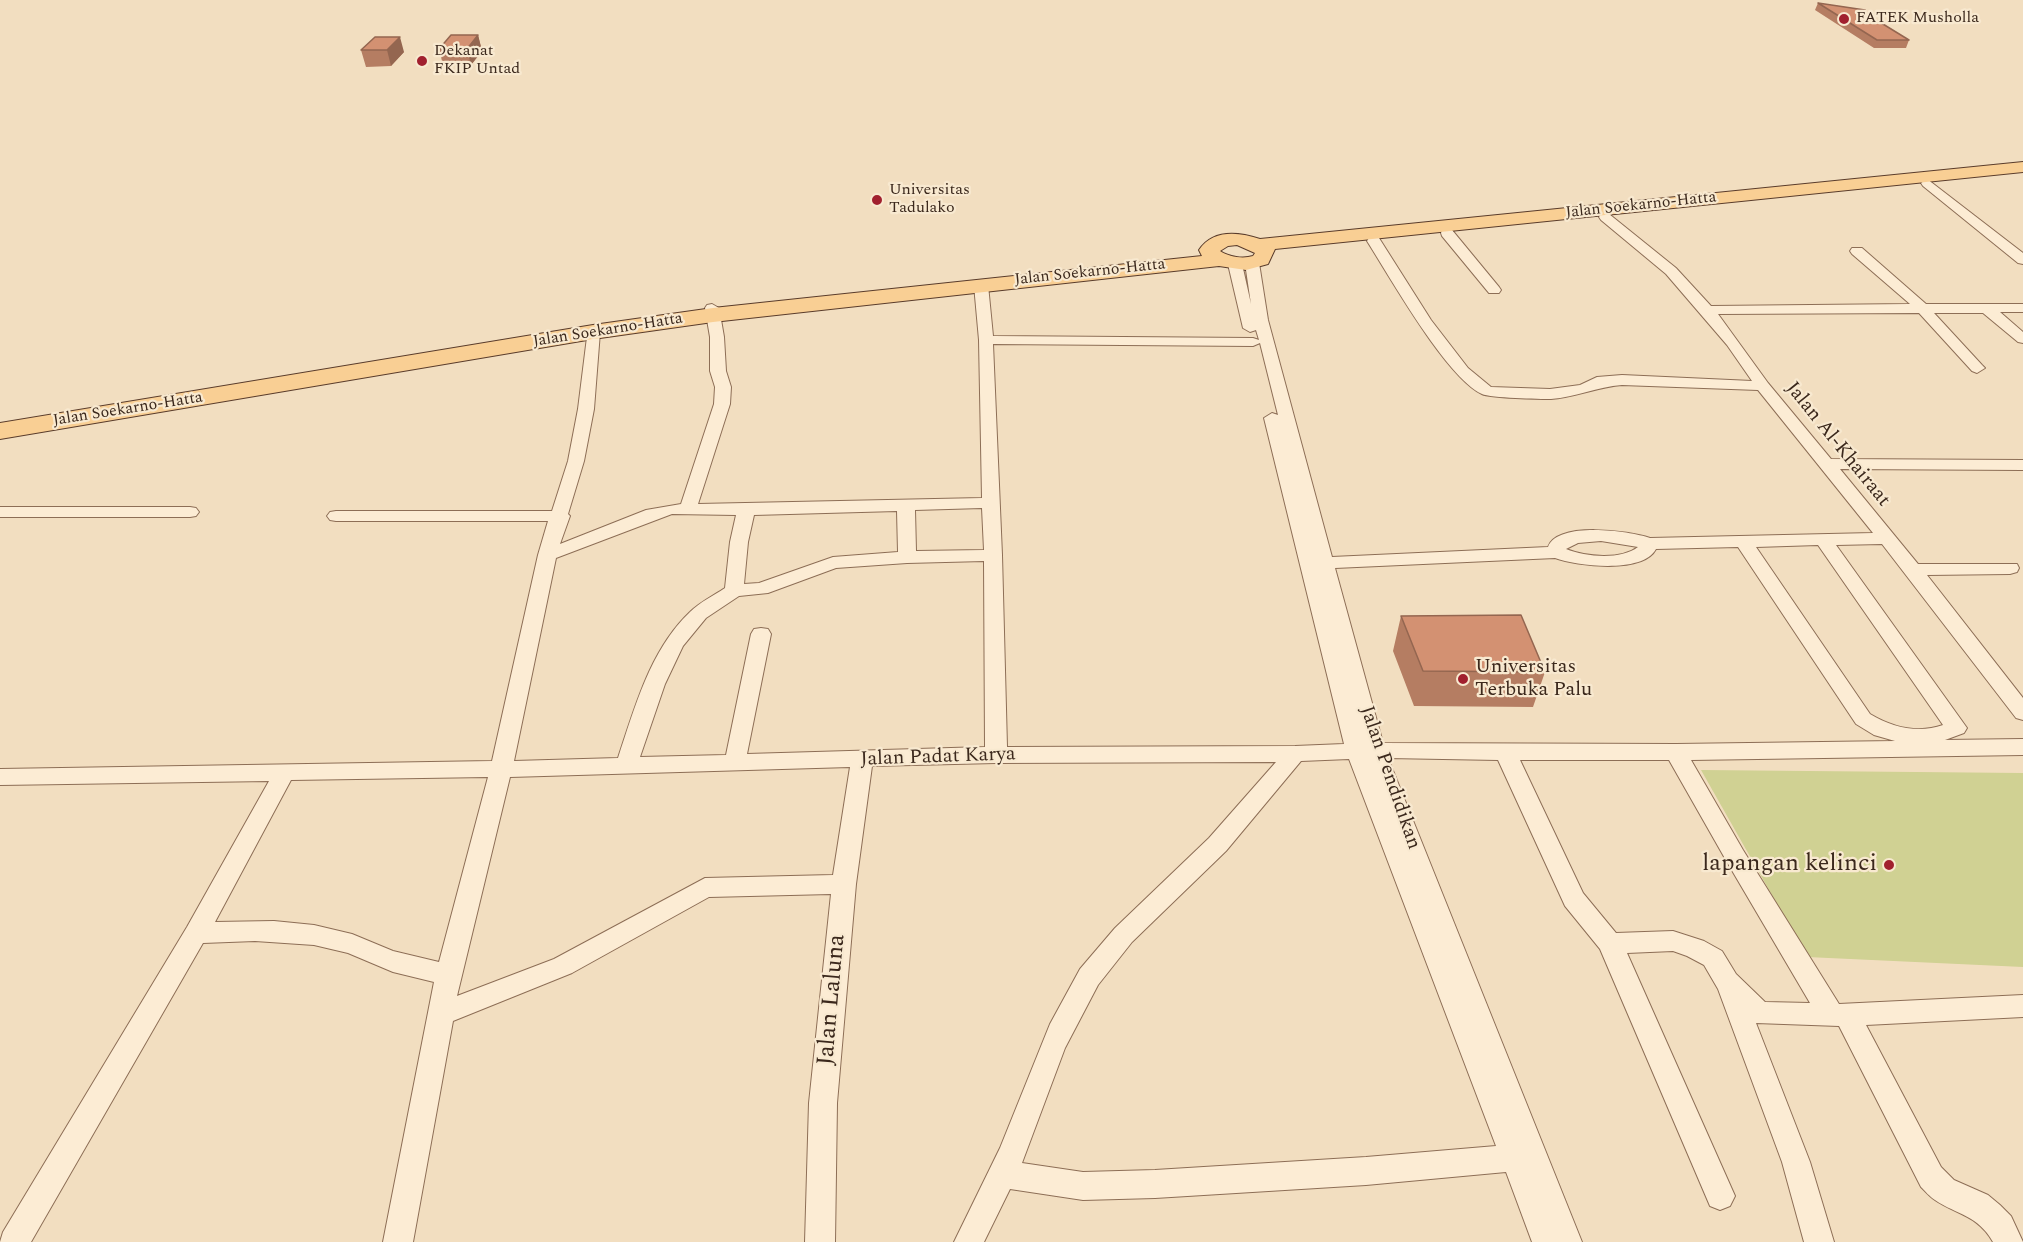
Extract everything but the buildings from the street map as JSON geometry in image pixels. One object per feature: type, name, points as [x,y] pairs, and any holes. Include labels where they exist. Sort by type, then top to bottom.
[{"type":"main road","name":"Jalan Soekarno-Hatta","points":[[0,422],[595,324],[981,285],[2023,167]]},
{"type":"main road","name":"Jalan Soekarno-Hatta","points":[[0,431],[712,312],[1139,260],[1240,255],[2023,173]]},
{"type":"street","points":[[1927,183],[2023,260]]},
{"type":"street","name":"Jalan Al-Khairaat","points":[[1605,217],[1671,271],[1707,310],[1733,342],[1763,386],[1913,570],[2023,712]]},
{"type":"street","points":[[1447,232],[1494,290]]},
{"type":"street","points":[[1988,233],[2016,239]]},
{"type":"street","points":[[1374,241],[1425,322],[1463,371],[1487,391],[1550,394],[1584,388],[1597,382],[1622,380],[1763,386]]},
{"type":"street","points":[[1857,251],[1922,308],[1977,368]]},
{"type":"street","name":"Jalan Pendidikan","points":[[1240,255],[1253,342],[1320,612],[1366,751],[1514,1158],[1547,1242]]},
{"type":"street","name":"Jalan Pendidikan","points":[[1240,255],[1261,320],[1323,563],[1366,751],[1567,1242]]},
{"type":"street","points":[[981,285],[986,340],[993,555],[996,755]]},
{"type":"street","points":[[1707,310],[2023,308]]},
{"type":"street","points":[[1987,309],[2023,339]]},
{"type":"street","points":[[687,509],[722,404],[723,387],[718,371],[717,337],[712,312]]},
{"type":"street","points":[[398,1242],[448,975],[501,769],[547,555],[561,516],[576,461],[586,409],[593,332]]},
{"type":"street","points":[[986,340],[1253,342]]},
{"type":"street","points":[[1826,464],[2023,465]]},
{"type":"street","points":[[547,555],[652,514],[672,509],[746,510],[990,503]]},
{"type":"street","points":[[906,506],[907,557]]},
{"type":"street","points":[[734,590],[739,542],[746,510]]},
{"type":"street","points":[[0,512],[190,512]]},
{"type":"street","points":[[336,516],[561,516]]},
{"type":"street","points":[[1323,563],[1557,552],[1568,558],[1581,560],[1618,559],[1638,556],[1646,551],[1648,544],[1886,538]]},
{"type":"street","points":[[1743,541],[1863,719],[1882,731],[1912,735],[1946,735],[1956,728],[1824,541]]},
{"type":"street","points":[[627,764],[649,697],[674,645],[698,614],[734,590],[761,589],[833,563],[907,557],[993,555]]},
{"type":"street","points":[[1913,570],[2010,568]]},
{"type":"street","points":[[735,762],[761,634]]},
{"type":"street","name":"Jalan Padat Karya","points":[[0,777],[284,774],[996,755],[1295,754],[1366,751],[1676,752],[2023,747]]},
{"type":"street","points":[[1505,752],[1574,899],[1610,943],[1720,1196]]},
{"type":"street","points":[[1676,752],[1735,856],[1839,1015],[1931,1177],[1944,1190],[1977,1205],[1990,1215],[2000,1226],[2009,1242]]},
{"type":"street","points":[[969,1242],[977,1218],[1003,1174],[1059,1030],[1089,977],[1123,933],[1190,874],[1226,836],[1295,754]]},
{"type":"street","name":"Jalan Laluna","points":[[820,1242],[823,1103],[844,884],[862,760]]},
{"type":"street","points":[[14,1242],[20,1236],[196,934],[284,774]]},
{"type":"street","points":[[441,1014],[563,966],[705,888],[844,884]]},
{"type":"street","points":[[196,934],[239,931],[284,932],[309,936],[352,944],[386,959],[448,975]]},
{"type":"street","points":[[1610,943],[1673,941],[1713,958],[1727,982],[1796,1162],[1819,1242]]},
{"type":"street","points":[[1727,982],[1759,1013],[1839,1015],[2023,1006]]},
{"type":"street","points":[[1003,1174],[1083,1186],[1155,1184],[1366,1171],[1514,1158]]},
{"type":"green space","name":"lapangan kelinci","points":[[1701,770],[2023,773],[2023,967],[1807,957]]},
{"type":"place","name":"FATEK Musholla","points":[[1844,19]]},
{"type":"place","name":"Dekanat FKIP Untad","points":[[422,61]]},
{"type":"place","name":"Universitas Tadulako","points":[[877,200]]},
{"type":"place","name":"Universitas Terbuka Palu","points":[[1463,679]]},
{"type":"place","name":"lapangan kelinci","points":[[1889,865]]}]
